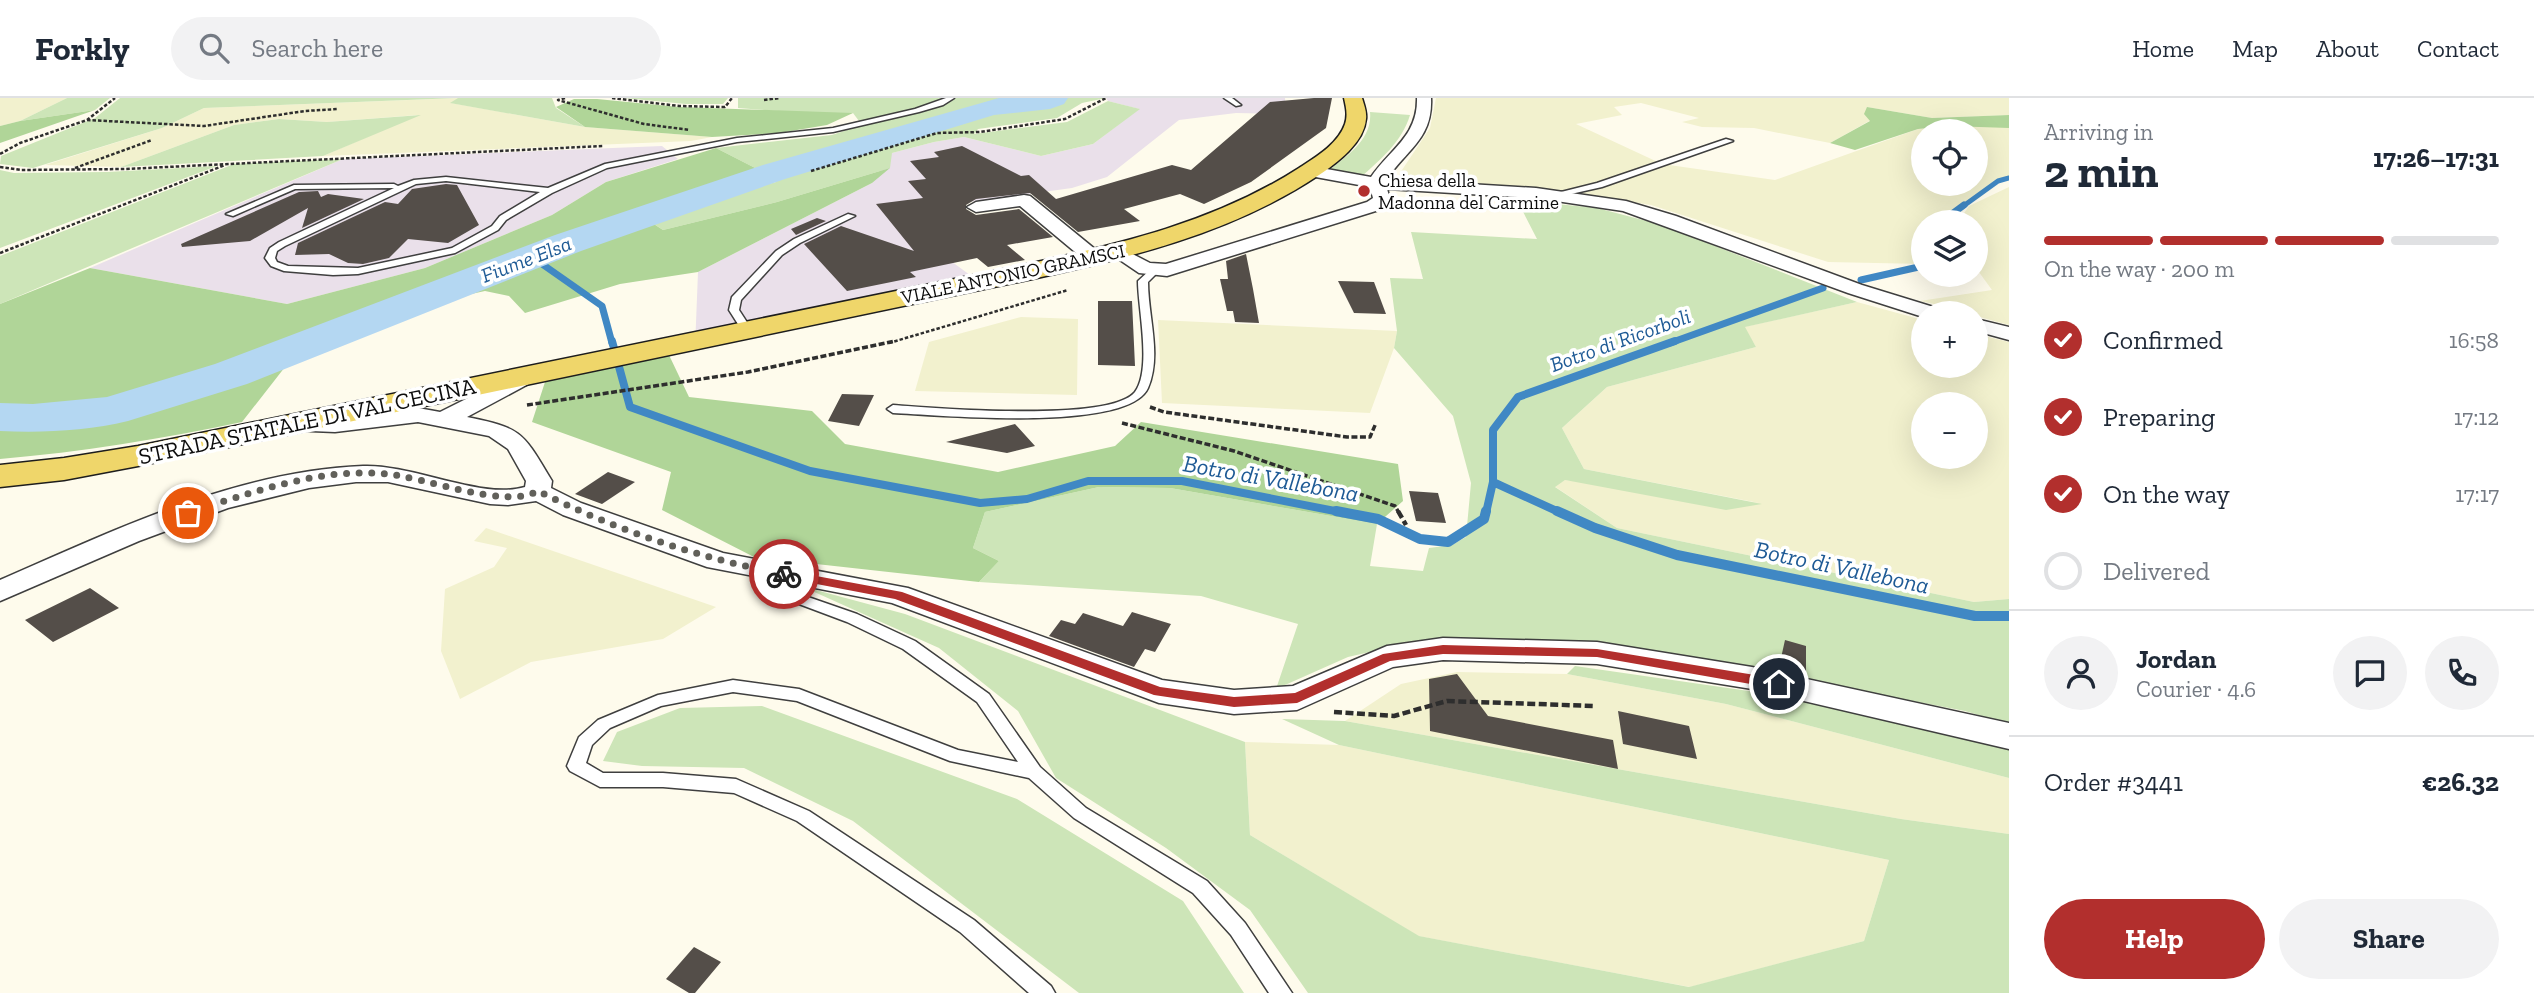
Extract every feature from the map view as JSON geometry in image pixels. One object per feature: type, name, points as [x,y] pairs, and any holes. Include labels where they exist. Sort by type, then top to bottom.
[{"type":"main road","name":"VIALE ANTONIO GRAMSCI","points":[[612,358],[1105,255],[1234,213],[1275,194],[1338,149],[1353,129],[1356,116],[1353,98]]},
{"type":"main road","name":"STRADA STATALE DI VAL CECINA","points":[[0,476],[103,463],[612,358]]},
{"type":"street","points":[[976,207],[1024,200],[1105,255],[1154,271],[1170,269],[1373,206],[1382,200],[1377,184],[1381,174],[1402,154],[1421,125],[1424,98]]},
{"type":"street","points":[[1310,171],[1377,184],[1553,195],[1612,203],[1911,306]]},
{"type":"street","points":[[1988,328],[2009,334]]},
{"type":"street","points":[[447,418],[526,376]]},
{"type":"street","points":[[292,425],[335,425],[412,415],[447,418],[497,430],[518,445],[539,481],[538,491]]},
{"type":"street","points":[[0,591],[188,513],[316,479],[384,473],[494,497],[528,496],[538,491]]},
{"type":"street","points":[[538,491],[572,509],[717,561],[898,595],[1159,691],[1234,702],[1297,698],[1387,657],[1443,649],[1597,653],[1752,678],[2009,736]]},
{"type":"lane","points":[[549,191],[446,179],[422,180],[403,186],[282,244],[273,250],[270,258],[274,264],[287,268],[358,271],[455,250],[495,228],[503,218],[589,171],[737,140],[833,130],[917,111],[951,98]]},
{"type":"lane","points":[[1227,98],[1238,104]]},
{"type":"lane","points":[[1553,195],[1599,185],[1728,141]]},
{"type":"lane","points":[[230,214],[294,187],[403,186]]},
{"type":"lane","points":[[747,330],[734,310],[739,295],[779,253],[797,241],[851,216]]},
{"type":"lane","points":[[893,410],[1028,414],[1077,412],[1129,400],[1139,394],[1146,374],[1149,354],[1143,284],[1146,276],[1154,271]]},
{"type":"lane","points":[[756,569],[780,593],[852,618],[909,645],[983,698],[1034,772],[1080,813],[1200,887],[1238,929],[1281,993]]},
{"type":"lane","points":[[1034,772],[956,756],[799,695],[733,686],[658,701],[604,724],[586,742],[576,766],[600,780],[663,780],[736,786],[803,816],[967,926],[1044,993]]},
{"type":"path","points":[[0,154],[20,143],[87,120],[115,98]]},
{"type":"path","points":[[559,99],[565,98]]},
{"type":"path","points":[[612,98],[679,106],[725,107],[732,98]]},
{"type":"path","points":[[764,100],[780,98]]},
{"type":"path","points":[[811,171],[937,133],[980,132],[1065,119],[1107,98]]},
{"type":"path","points":[[559,99],[645,124],[698,130]]},
{"type":"path","points":[[87,120],[204,126],[338,109]]},
{"type":"path","points":[[71,170],[127,147],[152,141]]},
{"type":"path","points":[[0,167],[21,170],[71,170],[614,146]]},
{"type":"path","points":[[0,253],[229,164]]},
{"type":"path","points":[[549,402],[702,380]]},
{"type":"path","points":[[1129,400],[1164,412],[1347,437],[1370,437],[1376,423]]},
{"type":"path","points":[[1077,412],[1234,452],[1395,506],[1406,525]]},
{"type":"path","points":[[1329,711],[1394,716],[1447,701],[1595,706]]},
{"type":"shaded area","points":[[1106,98],[1285,98],[1286,114],[1236,113],[1179,120],[1107,177],[1072,188],[963,203],[929,245],[985,286],[695,348],[698,272],[872,183],[892,153],[964,137],[1041,156],[1093,144],[1139,109],[1108,101]]},
{"type":"shaded area","points":[[662,146],[678,159],[606,182],[552,215],[425,268],[287,304],[90,268],[343,159]]},
{"type":"green space","points":[[0,98],[67,98],[20,121],[0,126]]},
{"type":"green space","points":[[67,98],[110,98],[95,110],[20,121]]},
{"type":"green space","points":[[120,98],[458,98],[204,108],[162,128],[33,168],[0,164],[1,156],[95,118]]},
{"type":"green space","points":[[458,98],[552,98],[556,108],[585,127],[450,103]]},
{"type":"green space","points":[[461,98],[451,103],[585,127],[712,137],[691,141],[323,156],[418,115],[327,122],[279,119],[234,125],[121,167],[45,165],[162,128],[204,108]]},
{"type":"green space","points":[[623,98],[728,98],[723,104],[686,104]]},
{"type":"green space","points":[[738,98],[1106,98],[1082,103],[1057,118],[978,129],[974,134],[1067,122],[1108,101],[1140,109],[1093,144],[1041,156],[964,137],[892,153],[890,168],[777,202],[663,230],[645,218],[776,182],[765,173],[716,148],[832,135],[862,125],[853,113],[817,114],[738,108]]},
{"type":"green space","points":[[1436,98],[2009,98],[2009,115],[1932,118],[1867,107],[1871,120],[1830,143],[1754,128],[1702,127],[1682,122],[1699,118],[1641,103],[1614,107],[1622,115],[1576,124],[1662,164],[1775,180],[1911,131],[1911,196],[1977,196],[1958,210],[1911,210],[1911,264],[1828,262],[1651,205],[1570,192],[1396,179],[1430,128]]},
{"type":"green space","points":[[574,99],[679,107],[853,113],[827,125],[779,133],[712,137],[585,127],[556,107]]},
{"type":"green space","points":[[1867,107],[1932,118],[2009,115],[2009,128],[1988,127],[1988,119],[1911,119],[1911,131],[1855,150],[1830,143],[1870,121],[1864,114]]},
{"type":"green space","points":[[95,110],[0,143],[0,126]]},
{"type":"green space","points":[[1370,112],[1410,115],[1396,142],[1360,178],[1327,172],[1362,139],[1370,122]]},
{"type":"green space","points":[[421,115],[323,156],[121,167],[234,125],[279,119],[327,122]]},
{"type":"green space","points":[[1988,127],[2009,127],[2009,178],[1998,181],[1988,188]]},
{"type":"green space","points":[[716,148],[765,173],[640,215],[663,230],[777,202],[890,168],[872,183],[698,272],[620,284],[525,313],[509,296],[485,291],[434,302],[292,358],[242,422],[121,444],[0,459],[0,304],[90,268],[287,304],[425,268],[552,215],[606,182]]},
{"type":"green space","points":[[343,159],[0,304],[0,256],[234,164]]},
{"type":"green space","points":[[217,166],[0,248],[0,170],[14,173],[107,172]]},
{"type":"green space","points":[[2009,187],[2009,325],[1988,319],[1988,301],[1920,301],[1992,290],[1988,284],[1988,210],[1966,210],[1969,206]]},
{"type":"green space","points":[[1517,200],[1597,208],[1662,225],[1857,302],[1745,327],[1756,347],[1607,387],[1562,428],[1584,469],[1762,504],[1726,510],[1565,480],[1555,487],[1617,528],[1974,602],[2009,599],[2009,724],[1965,711],[1746,669],[1588,646],[1422,640],[1348,657],[1276,689],[1298,624],[1201,596],[979,582],[999,561],[973,548],[985,512],[1099,487],[1170,488],[1377,524],[1370,566],[1423,571],[1429,548],[1452,545],[1466,537],[1471,483],[1453,416],[1394,348],[1397,331],[1390,278],[1423,279],[1411,232],[1537,239]]},
{"type":"green space","points":[[1857,302],[1911,317],[1911,378],[1988,378],[1988,337],[2009,342],[2009,599],[1974,602],[1617,528],[1554,486],[1565,480],[1759,503],[1584,469],[1562,428],[1607,387],[1756,347],[1744,327]]},
{"type":"green space","points":[[1021,317],[1078,319],[1077,395],[915,391],[929,342]]},
{"type":"green space","points":[[1158,320],[1397,331],[1394,348],[1370,413],[1162,403]]},
{"type":"green space","points":[[669,355],[689,397],[812,411],[845,444],[998,472],[1115,446],[1141,422],[1398,464],[1403,501],[1377,524],[1170,488],[1099,487],[985,512],[973,548],[999,561],[979,582],[754,557],[662,510],[671,472],[532,422],[545,382]]},
{"type":"green space","points":[[486,528],[716,607],[663,639],[531,662],[460,699],[441,651],[445,589],[494,567],[507,548],[474,541]]},
{"type":"green space","points":[[801,586],[905,614],[1245,742],[1250,835],[1419,936],[1689,987],[1864,941],[1889,860],[1339,745],[1282,719],[1345,721],[1901,819],[2009,834],[2009,993],[1308,993],[1250,910],[1166,848],[1056,778],[1018,711],[939,648]]},
{"type":"green space","points":[[1575,666],[1783,696],[2009,749],[2009,778],[1726,704],[1567,674]]},
{"type":"green space","points":[[1457,672],[1567,674],[1726,704],[2009,778],[2009,834],[1901,819],[1345,721],[1401,684]]},
{"type":"green space","points":[[762,706],[1017,799],[1183,901],[1244,993],[1079,993],[853,821],[744,768],[642,766],[603,761],[617,732],[680,708]]},
{"type":"green space","points":[[1245,742],[1339,745],[1889,860],[1864,941],[1690,987],[1418,936],[1250,835]]},
{"type":"building","points":[[1332,98],[1326,128],[1251,182],[1204,204],[1180,194],[1124,209],[1140,221],[1078,232],[1030,193],[976,199],[966,205],[966,209],[976,215],[1019,209],[1053,237],[1007,245],[1025,260],[988,267],[977,258],[910,272],[916,277],[847,291],[804,244],[841,226],[914,251],[876,204],[923,198],[908,181],[926,179],[910,161],[939,157],[934,152],[962,146],[1021,176],[1029,175],[1056,199],[1172,165],[1191,170],[1270,102]]},
{"type":"building","points":[[457,185],[479,225],[448,243],[408,239],[389,258],[363,264],[348,263],[329,254],[295,255],[298,243],[385,202],[398,204],[412,189]]},
{"type":"building","points":[[318,191],[321,197],[328,194],[364,199],[302,228],[308,208],[250,241],[182,247],[181,244],[299,192]]},
{"type":"building","points":[[817,218],[826,221],[796,235],[791,229]]},
{"type":"building","points":[[1246,254],[1259,323],[1235,322],[1233,311],[1227,311],[1220,279],[1228,279],[1226,261]]},
{"type":"building","points":[[1338,281],[1374,282],[1386,314],[1354,313]]},
{"type":"building","points":[[1098,301],[1132,301],[1135,366],[1098,365]]},
{"type":"building","points":[[842,394],[874,395],[859,426],[828,421]]},
{"type":"building","points":[[1015,424],[1035,446],[1007,453],[946,442]]},
{"type":"building","points":[[608,472],[635,482],[602,504],[575,494]]},
{"type":"building","points":[[1409,491],[1438,493],[1446,523],[1416,521]]},
{"type":"building","points":[[90,588],[119,608],[53,642],[25,620]]},
{"type":"building","points":[[1132,612],[1171,624],[1155,652],[1145,649],[1134,667],[1049,636],[1061,620],[1075,624],[1083,613],[1123,626]]},
{"type":"building","points":[[1785,640],[1806,646],[1806,676],[1779,667]]},
{"type":"building","points":[[1457,674],[1488,716],[1613,740],[1618,769],[1430,731],[1429,679]]},
{"type":"building","points":[[1618,711],[1689,726],[1697,759],[1623,744]]},
{"type":"building","points":[[694,947],[721,962],[695,993],[689,993],[666,979]]},
{"type":"waterway","name":"Fiume Elsa","points":[[0,417],[33,418],[111,411],[231,374],[568,243],[774,172],[991,107],[1040,103],[1054,98]]},
{"type":"waterway","name":"Botro di Ricorboli","points":[[1962,207],[1998,181],[2009,178]]},
{"type":"waterway","name":"Botro di Ricorboli","points":[[1957,210],[1964,205]]},
{"type":"waterway","name":"Botro di Vallebona","points":[[532,257],[602,306],[612,343]]},
{"type":"waterway","name":"Botro di Ricorboli","points":[[1861,280],[1911,269]]},
{"type":"waterway","name":"Botro di Ricorboli","points":[[1670,343],[1823,288]]},
{"type":"waterway","name":"Botro di Vallebona","points":[[612,341],[630,407],[810,471],[980,503],[1027,499],[1088,481],[1182,481],[1345,513]]},
{"type":"waterway","name":"Botro di Ricorboli","points":[[1493,482],[1493,430],[1518,397],[1675,341]]},
{"type":"waterway","name":"Botro di Vallebona","points":[[1486,513],[1493,482]]},
{"type":"waterway","name":"Botro di Vallebona","points":[[1493,482],[1561,513]]},
{"type":"waterway","name":"Botro di Vallebona","points":[[1336,511],[1378,519],[1420,539],[1448,542],[1484,519],[1486,511]]},
{"type":"waterway","name":"Botro di Vallebona","points":[[1557,511],[1595,528],[1677,555],[1975,616],[2009,616]]},
{"type":"way so far","points":[[188,513],[302,481],[384,473],[494,497],[514,498],[538,491],[572,509],[717,561],[784,574]]},
{"type":"place","name":"Chiesa della Madonna del Carmine","points":[[1364,191]]},
{"type":"route","points":[[784,574],[898,595],[1159,691],[1234,702],[1297,698],[1387,657],[1443,649],[1597,653],[1779,684]]}]
